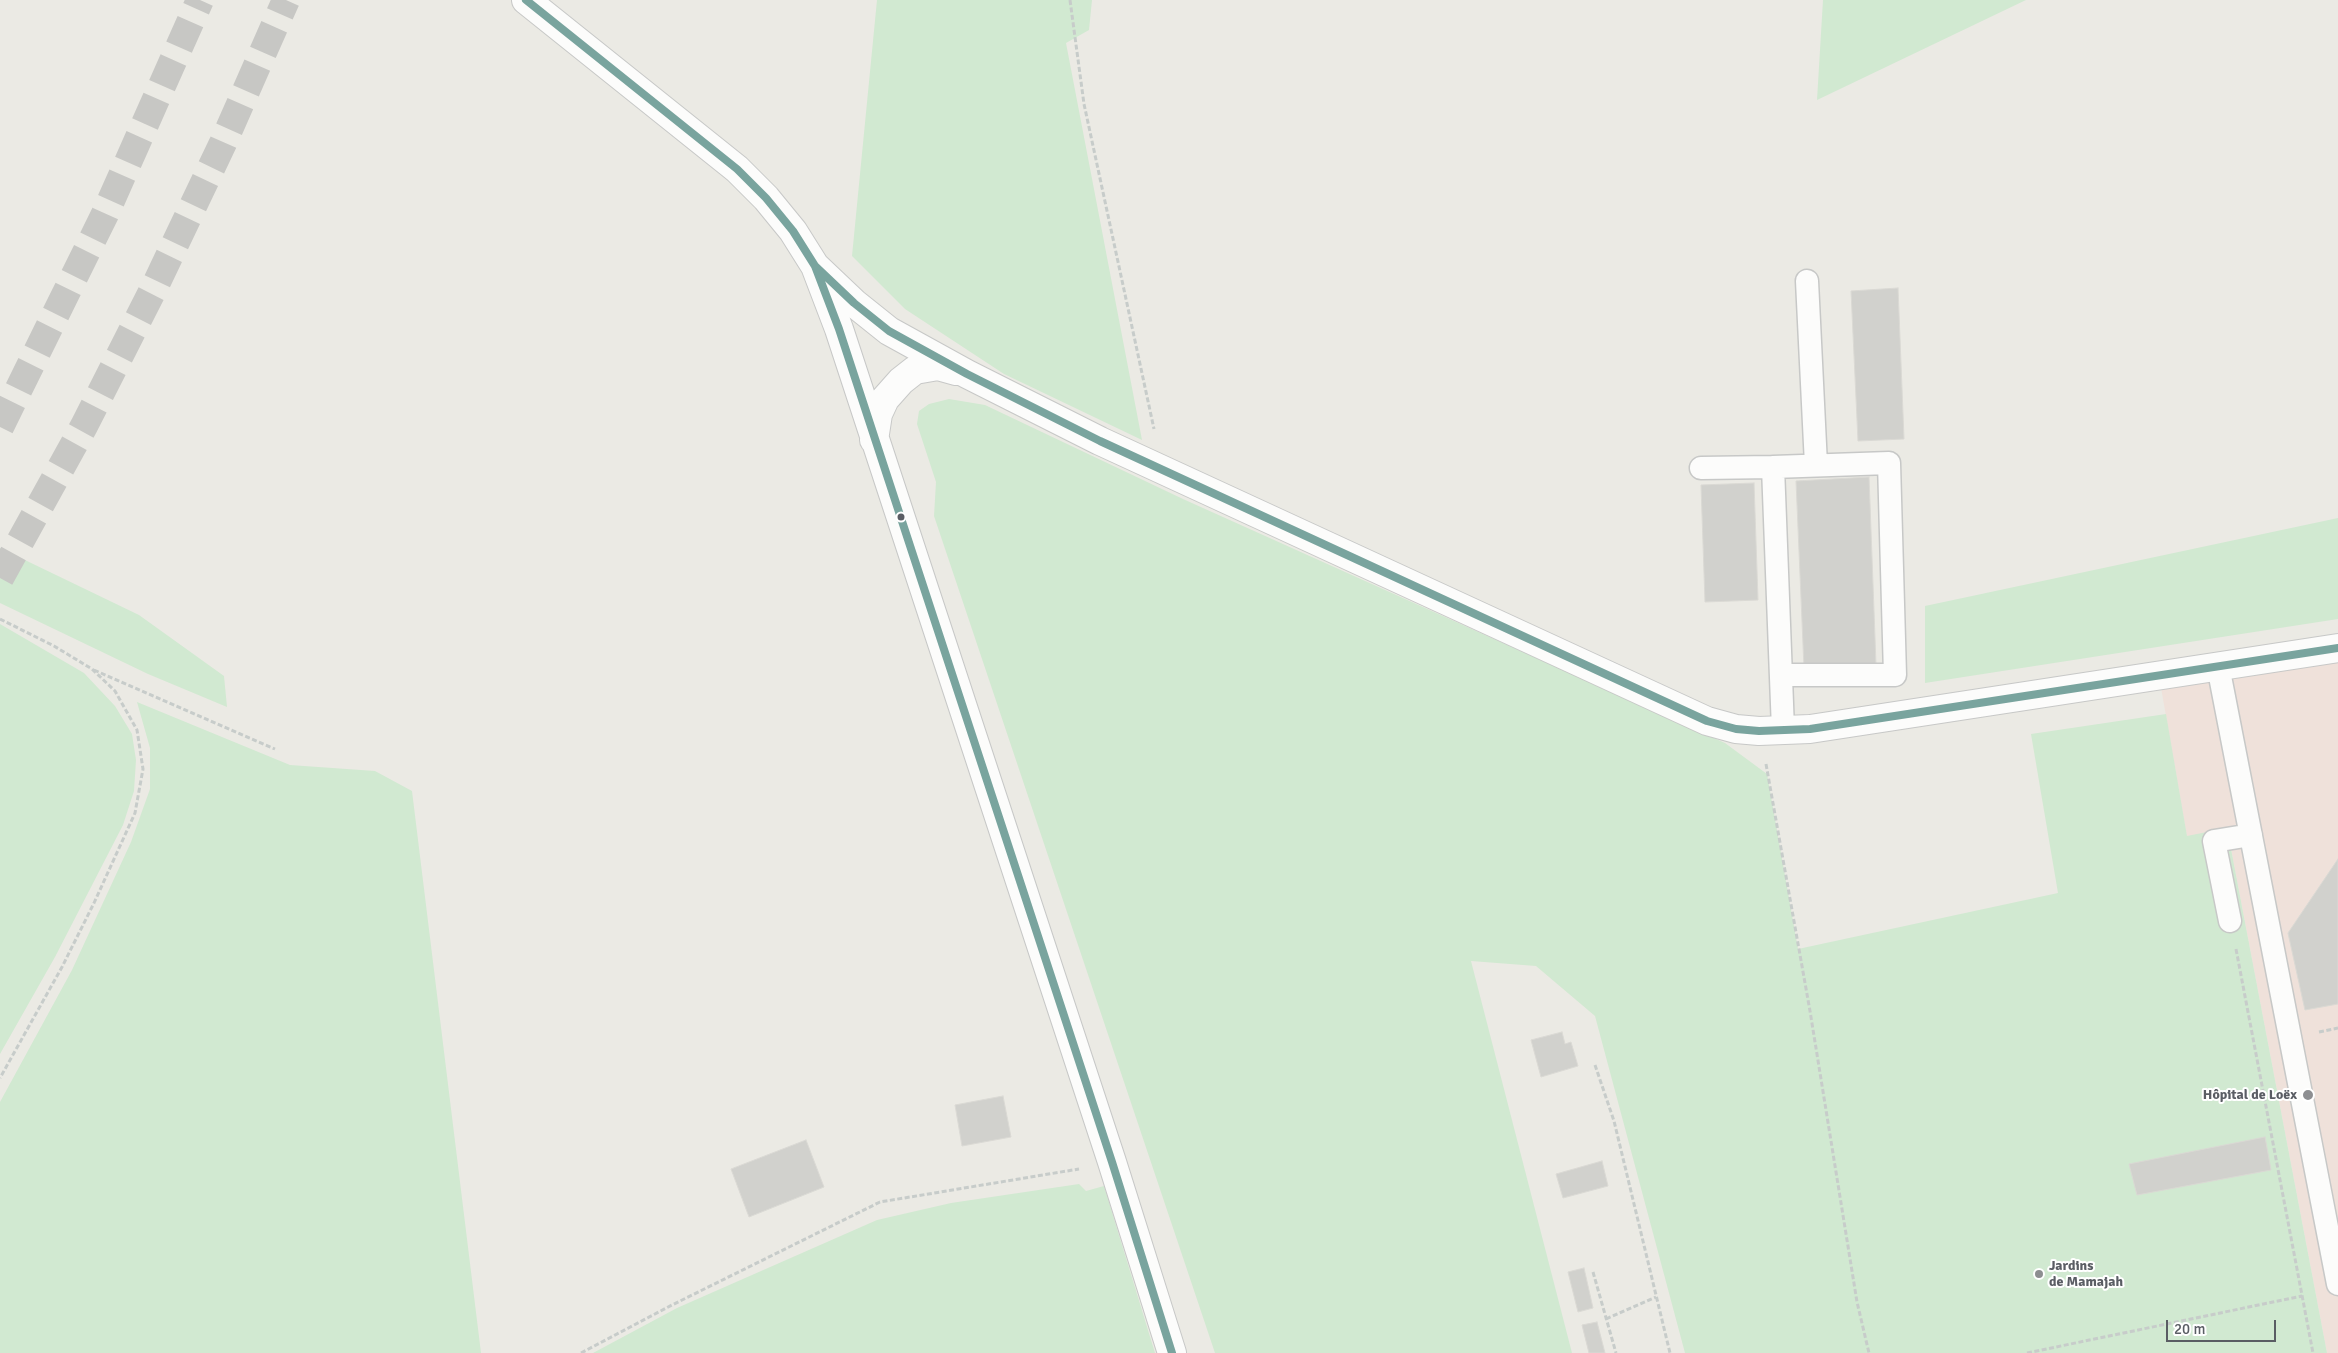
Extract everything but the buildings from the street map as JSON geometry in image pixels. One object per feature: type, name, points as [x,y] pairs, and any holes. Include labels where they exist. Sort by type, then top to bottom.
[{"type":"street","points":[[526,0],[737,169],[766,198],[793,231],[815,266],[839,329],[1112,1162],[1172,1353]]},
{"type":"street","points":[[815,266],[854,303],[889,331],[967,374],[1100,440],[1707,721],[1736,729],[1771,731],[1810,729],[2338,648]]},
{"type":"street","points":[[874,440],[878,414],[885,399],[901,381],[915,370],[938,366],[967,374]]},
{"type":"lane","points":[[1807,281],[1816,465]]},
{"type":"lane","points":[[1701,468],[1889,463],[1895,674],[1781,674]]},
{"type":"lane","points":[[1771,731],[1781,674],[1773,467]]},
{"type":"lane","points":[[2218,666],[2338,1284]]},
{"type":"lane","points":[[2230,921],[2214,841],[2251,835]]},
{"type":"path","points":[[1070,0],[1084,104],[1162,469]]},
{"type":"path","points":[[0,619],[54,646],[92,669],[276,749]]},
{"type":"path","points":[[0,1078],[62,967],[94,903],[137,805],[143,769],[137,730],[115,690],[92,669]]},
{"type":"path","points":[[1771,731],[1810,1011],[1857,1302],[1869,1353]]},
{"type":"path","points":[[2230,921],[2313,1353]]},
{"type":"path","points":[[1595,1065],[1614,1121],[1670,1353]]},
{"type":"path","points":[[581,1353],[672,1305],[880,1202],[1112,1162]]},
{"type":"path","points":[[1593,1272],[1616,1353]]},
{"type":"path","points":[[2027,1353],[2302,1296]]},
{"type":"path","points":[[1606,1319],[1656,1297]]},
{"type":"shaded area","name":"Hôpital de Loëx","points":[[2338,648],[2338,1353],[2327,1353],[2227,828],[2187,837],[2159,676]]},
{"type":"green space","points":[[877,0],[1092,0],[1089,30],[1066,43],[1142,440],[1004,374],[905,309],[852,256]]},
{"type":"green space","points":[[1823,0],[2026,0],[1817,100]]},
{"type":"green space","points":[[949,399],[985,405],[1183,499],[1725,743],[1767,774],[1798,949],[2058,893],[2031,734],[2166,714],[2187,836],[2227,828],[2327,1353],[1685,1353],[1595,1016],[1536,966],[1471,961],[1572,1353],[1215,1353],[934,516],[936,482],[917,424],[919,411],[929,404]]},
{"type":"green space","points":[[2338,518],[2338,619],[1925,683],[1925,606]]},
{"type":"green space","points":[[0,548],[139,615],[224,676],[227,707],[148,674],[0,603]]},
{"type":"green space","points":[[0,624],[84,673],[115,706],[132,734],[136,760],[134,791],[123,825],[55,957],[0,1054]]},
{"type":"green space","points":[[137,702],[290,765],[375,771],[412,791],[481,1353],[0,1353],[0,1102],[72,970],[131,842],[150,789],[150,748]]},
{"type":"green space","points":[[1079,1184],[1086,1191],[1104,1186],[1155,1353],[593,1353],[677,1308],[877,1220],[951,1203]]},
{"type":"tunnel","points":[[0,427],[105,214],[200,0]]},
{"type":"tunnel","points":[[0,578],[84,426],[155,286],[223,143],[286,0]]},
{"type":"transit line","points":[[526,0],[737,169],[766,198],[793,231],[815,266],[839,329],[1112,1162],[1172,1353]]},
{"type":"transit line","points":[[815,266],[854,303],[889,331],[967,374],[1100,441],[1707,721],[1736,729],[1759,731],[1810,729],[2338,648]]},
{"type":"place","name":"Hôpital de Loëx","points":[[2308,1095]]},
{"type":"place","name":"Jardins de Mamajah","points":[[2039,1274]]}]
